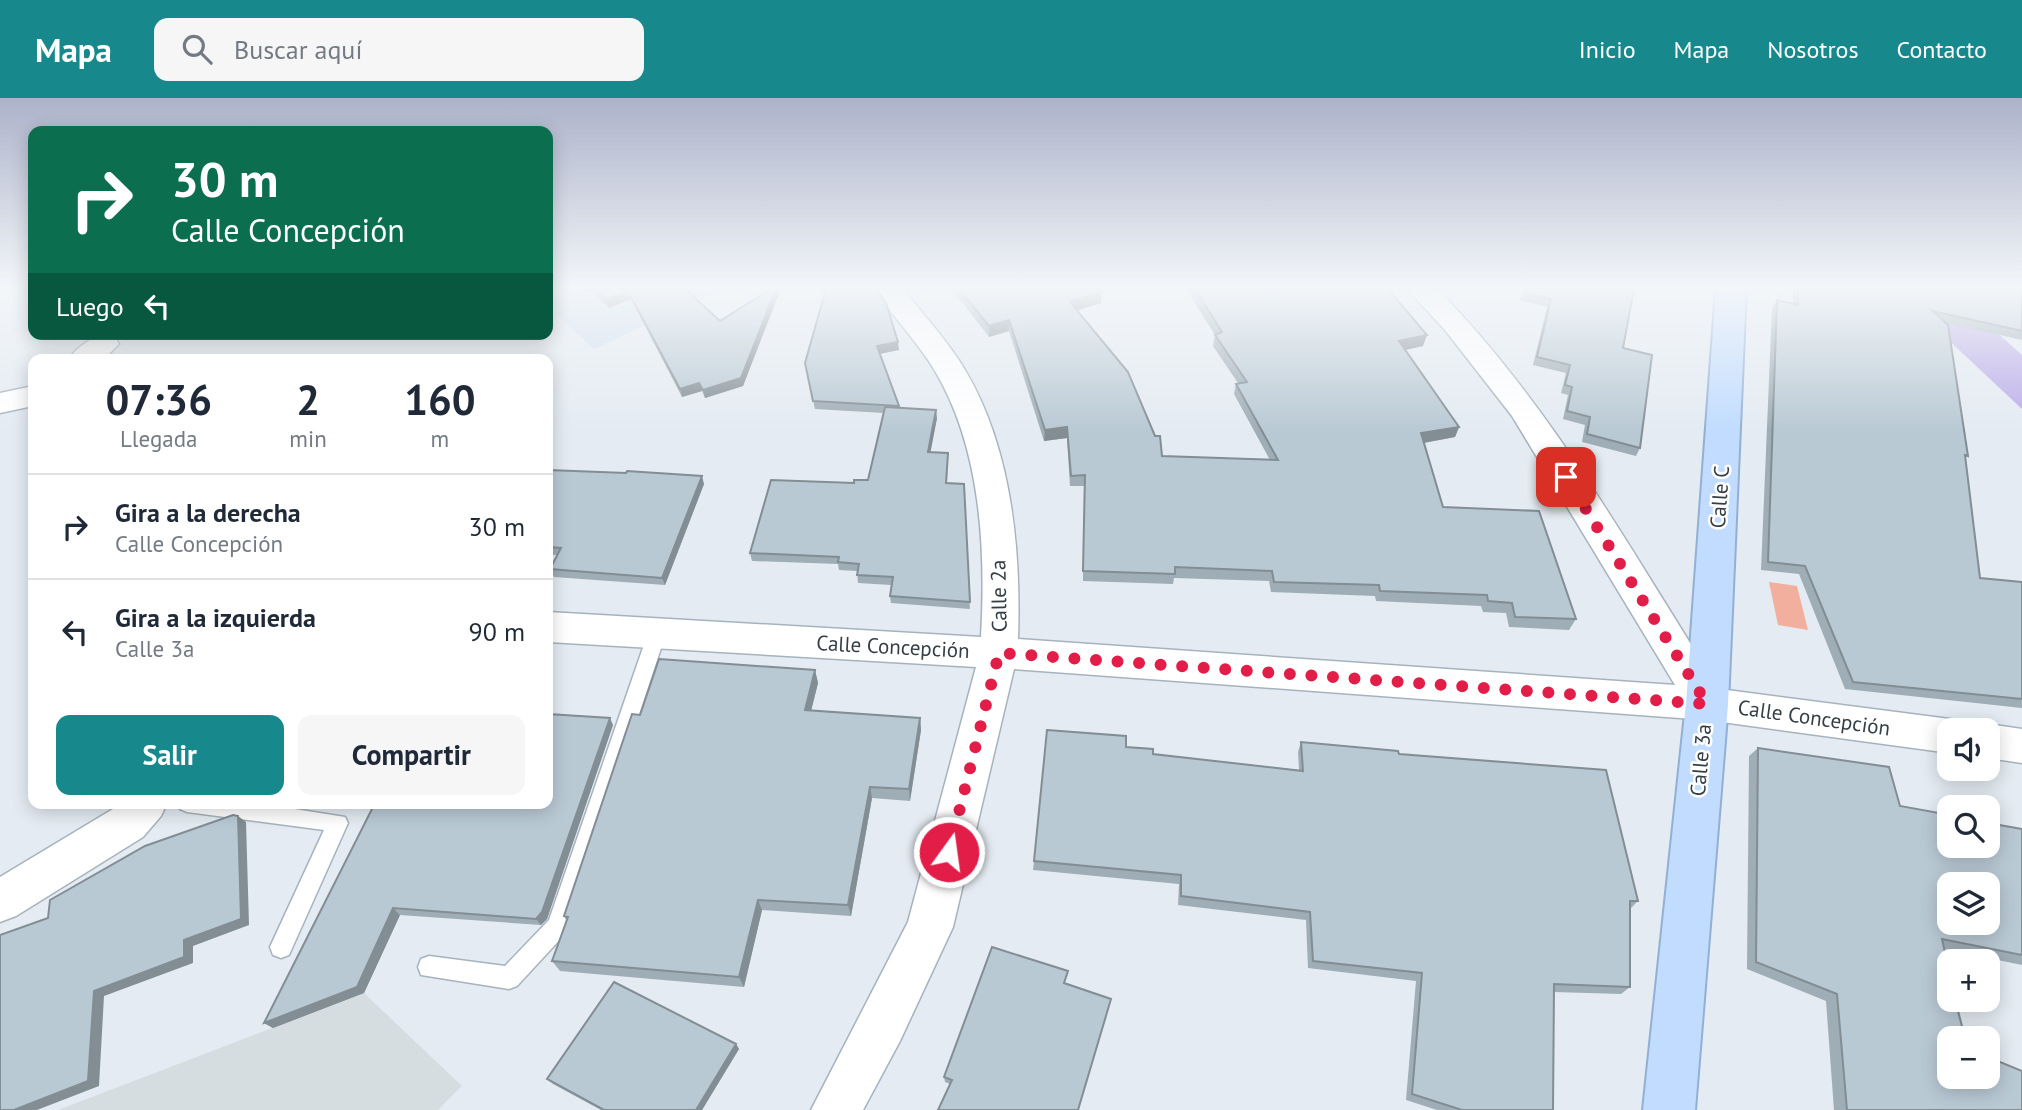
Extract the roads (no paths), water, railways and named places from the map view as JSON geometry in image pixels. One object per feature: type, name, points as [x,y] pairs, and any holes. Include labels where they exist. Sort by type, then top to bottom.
[{"type":"street","name":"Calle 2a","points":[[836,1110],[930,927],[999,653],[1002,616],[996,514],[966,400],[951,370],[925,336]]},
{"type":"street","name":"Calle 3a","points":[[1465,336],[1524,409],[1707,704],[1669,1110]]},
{"type":"street","name":"Calle C","points":[[1707,704],[1729,336]]},
{"type":"street","points":[[0,403],[28,397]]},
{"type":"street","name":"Calle Concepción","points":[[553,627],[999,653],[1707,704],[1937,734]]},
{"type":"street","points":[[2000,743],[2022,746]]},
{"type":"street","points":[[0,901],[128,823],[141,809]]},
{"type":"lane","points":[[429,967],[509,978],[558,926],[657,633]]},
{"type":"lane","points":[[232,809],[338,823],[281,947]]}]
